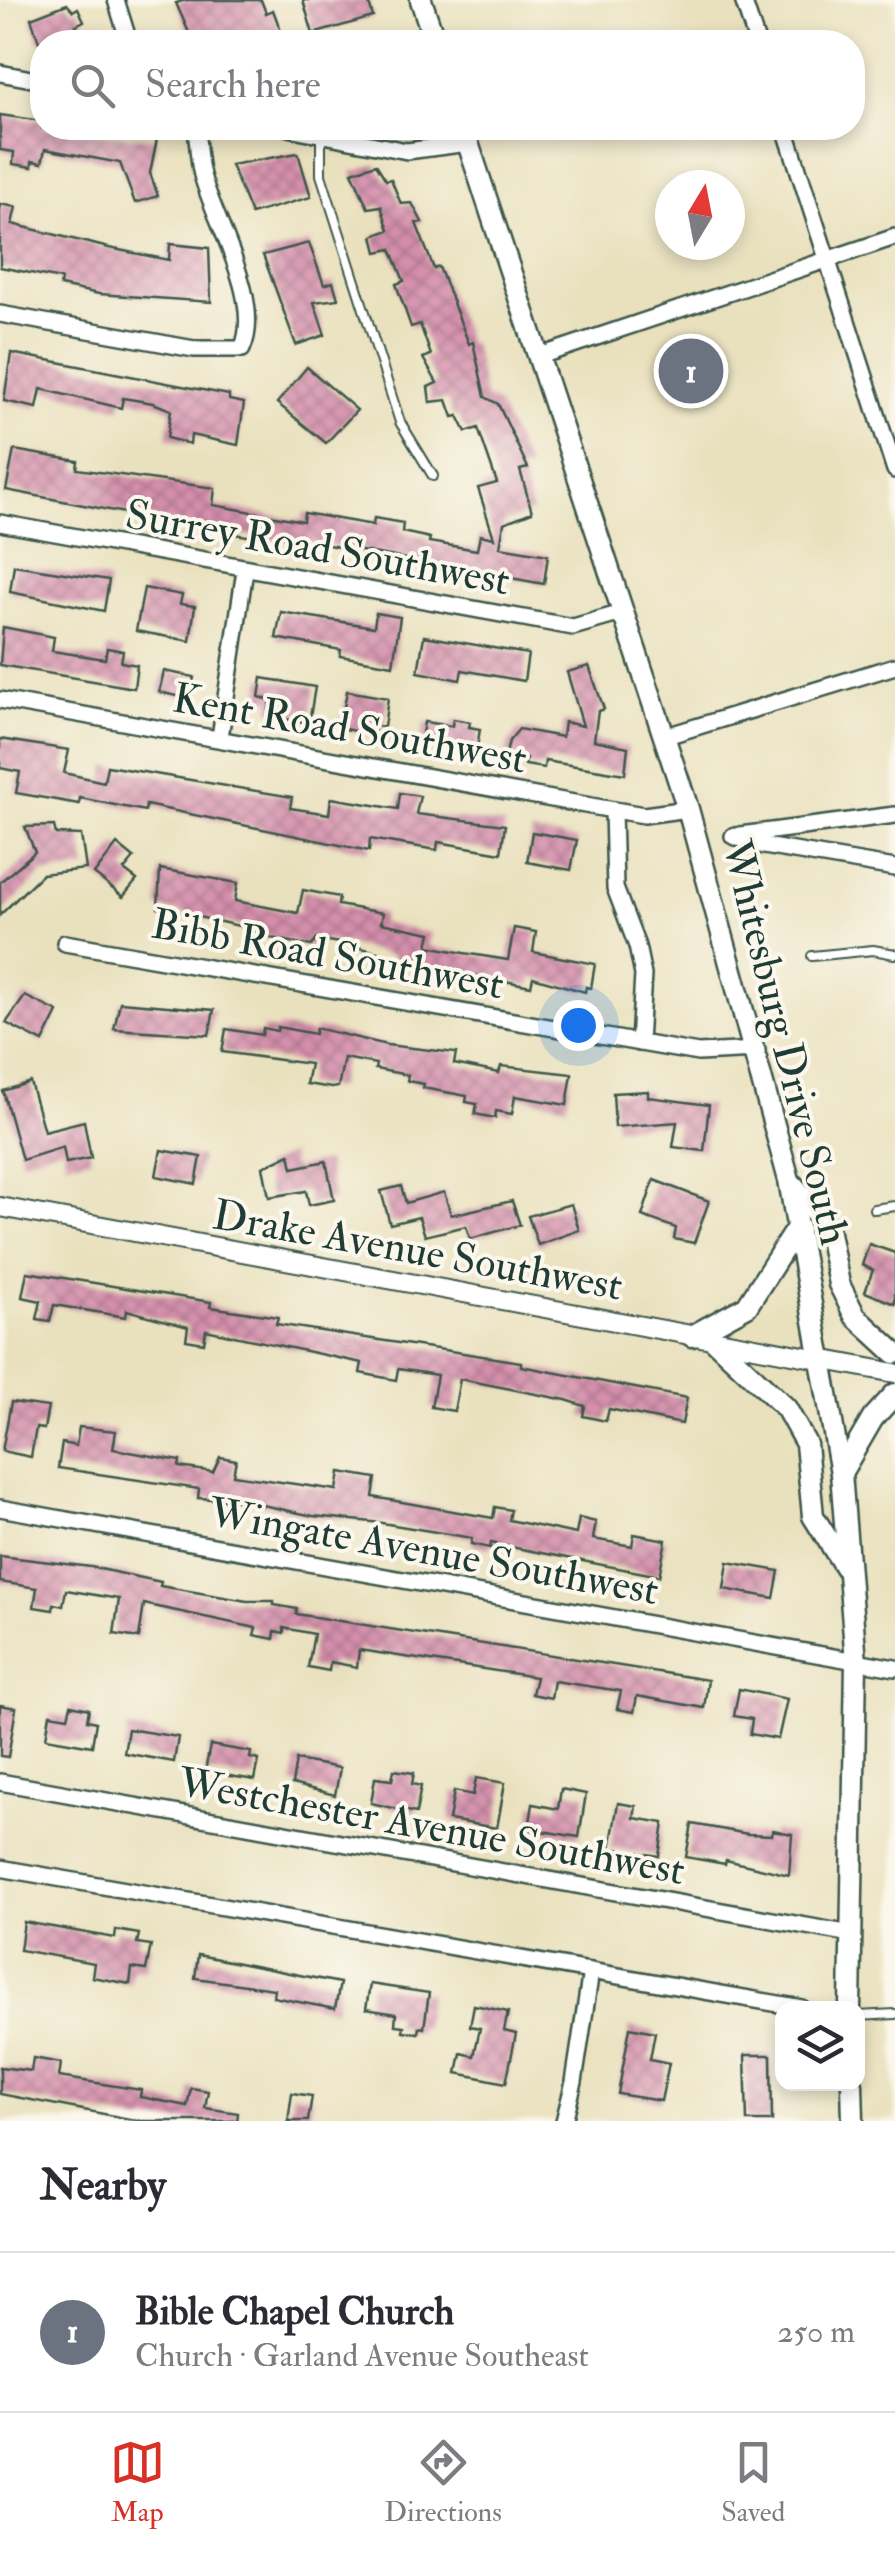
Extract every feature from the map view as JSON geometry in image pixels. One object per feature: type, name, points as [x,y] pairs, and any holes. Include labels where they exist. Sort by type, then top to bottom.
[{"type":"main road","points":[[422,0],[431,30]]},
{"type":"main road","name":"Whitesburg Drive South","points":[[467,140],[688,809],[757,1050],[789,1180],[841,1473],[856,1662],[850,2001]]},
{"type":"main road","points":[[789,1180],[828,1228],[839,1284],[855,1316],[895,1353]]},
{"type":"main road","points":[[798,1226],[747,1306],[703,1338],[786,1408],[806,1444],[814,1516],[847,1570]]},
{"type":"main road","points":[[841,1473],[873,1418],[895,1394]]},
{"type":"main road","points":[[852,2091],[853,2121]]},
{"type":"street","points":[[116,0],[125,30]]},
{"type":"street","points":[[743,0],[753,30]]},
{"type":"street","points":[[0,73],[30,79]]},
{"type":"street","points":[[0,314],[194,349],[242,349],[250,331],[242,287],[202,172],[198,140]]},
{"type":"street","points":[[351,140],[407,151],[447,140]]},
{"type":"street","points":[[789,140],[895,470]]},
{"type":"street","points":[[537,357],[895,237]]},
{"type":"street","name":"Surrey Road Southwest","points":[[0,523],[573,627],[622,613]]},
{"type":"street","points":[[220,737],[245,570]]},
{"type":"street","points":[[664,737],[895,666]]},
{"type":"street","name":"Kent Road Southwest","points":[[0,700],[644,815],[688,809]]},
{"type":"street","points":[[614,810],[615,888],[642,975],[639,1042]]},
{"type":"street","points":[[895,815],[734,836],[764,846],[895,868]]},
{"type":"street","name":"Bibb Road Southwest","points":[[65,943],[698,1053],[757,1050]]},
{"type":"street","name":"Drake Avenue Southwest","points":[[0,1207],[895,1374]]},
{"type":"street","name":"Wingate Avenue Southwest","points":[[0,1508],[895,1668]]},
{"type":"street","name":"Westchester Avenue Southwest","points":[[0,1782],[851,1934]]},
{"type":"street","points":[[0,1868],[775,2003]]},
{"type":"street","points":[[564,2121],[591,1971]]},
{"type":"lane","points":[[321,140],[321,175],[400,422],[433,476]]},
{"type":"lane","points":[[812,956],[873,950],[895,954]]},
{"type":"lane","points":[[874,1208],[895,1206]]},
{"type":"lane","points":[[865,2016],[895,2014]]},
{"type":"building","points":[[261,0],[266,13],[273,10],[280,30],[188,30],[176,3]]},
{"type":"building","points":[[303,0],[368,0],[373,17],[327,30],[312,30]]},
{"type":"building","points":[[67,4],[73,11],[78,8],[84,21],[76,25],[78,30],[35,30],[31,18]]},
{"type":"building","points":[[0,115],[30,119],[30,140],[157,140],[150,173],[158,196],[135,203],[120,163],[45,149],[42,163],[32,161],[32,167],[13,164],[14,152],[0,150]]},
{"type":"building","points":[[298,153],[311,197],[251,214],[231,165]]},
{"type":"building","points":[[376,164],[386,180],[391,179],[401,204],[412,203],[422,222],[416,223],[434,269],[439,267],[469,344],[473,342],[485,397],[498,404],[528,468],[520,470],[532,512],[504,523],[500,547],[548,555],[544,584],[278,536],[277,541],[223,532],[6,490],[14,450],[78,461],[77,469],[215,488],[213,505],[303,521],[304,513],[373,525],[374,518],[403,523],[402,532],[430,538],[429,542],[477,550],[480,535],[494,538],[478,488],[497,483],[478,428],[466,432],[458,416],[453,417],[447,400],[430,402],[428,387],[437,383],[423,358],[431,355],[420,324],[411,327],[396,284],[404,281],[391,249],[377,252],[373,236],[389,230],[381,206],[368,208],[352,172]]},
{"type":"building","points":[[0,204],[16,207],[12,224],[109,248],[169,260],[170,244],[209,248],[211,302],[99,294],[60,286],[61,279],[0,267]]},
{"type":"building","points":[[309,243],[324,285],[333,282],[338,299],[314,302],[325,335],[296,345],[263,255]]},
{"type":"building","points":[[11,353],[229,395],[229,400],[244,403],[238,445],[191,435],[190,444],[167,438],[171,410],[153,403],[123,398],[121,408],[41,389],[37,408],[4,401]]},
{"type":"building","points":[[307,367],[357,410],[326,443],[277,403]]},
{"type":"building","points":[[14,565],[109,580],[104,611],[10,592]]},
{"type":"building","points":[[144,588],[182,595],[180,604],[195,606],[190,641],[136,631]]},
{"type":"building","points":[[281,612],[374,627],[376,613],[400,617],[393,665],[340,656],[341,650],[276,638]]},
{"type":"building","points":[[3,627],[54,637],[52,651],[105,659],[107,648],[123,651],[121,662],[137,665],[134,688],[0,665]]},
{"type":"building","points":[[424,636],[528,654],[524,681],[462,670],[460,680],[418,672]]},
{"type":"building","points":[[589,666],[604,709],[598,711],[594,740],[628,747],[625,774],[545,761],[544,768],[525,765],[526,758],[506,754],[509,741],[519,729],[562,737],[564,722],[583,726],[567,672]]},
{"type":"building","points":[[164,671],[194,677],[191,699],[159,692]]},
{"type":"building","points":[[262,678],[315,687],[310,717],[303,716],[303,722],[279,718],[280,712],[269,710],[271,700],[259,697]]},
{"type":"building","points":[[347,691],[388,698],[384,727],[375,726],[374,735],[340,728]]},
{"type":"building","points":[[453,719],[470,722],[469,727],[480,729],[477,748],[421,740],[424,722],[452,726]]},
{"type":"building","points":[[0,739],[69,750],[64,773],[104,782],[107,766],[292,797],[290,808],[329,814],[331,798],[398,809],[400,793],[420,796],[416,814],[505,825],[501,853],[438,842],[437,850],[370,839],[369,851],[146,805],[145,811],[80,798],[79,804],[16,793],[20,772],[0,768]]},
{"type":"building","points":[[54,826],[56,834],[81,835],[86,869],[42,874],[0,915],[0,882],[35,852],[25,827]]},
{"type":"building","points":[[532,832],[577,840],[571,870],[527,862]]},
{"type":"building","points":[[117,844],[134,858],[124,870],[137,880],[123,897],[94,874]]},
{"type":"building","points":[[160,869],[238,883],[235,901],[298,913],[303,890],[339,897],[338,905],[383,913],[381,923],[431,933],[428,946],[464,953],[508,960],[514,928],[536,932],[533,952],[595,964],[591,988],[586,987],[585,992],[533,977],[531,986],[392,960],[393,956],[317,939],[311,946],[158,908]]},
{"type":"building","points":[[25,996],[58,1012],[43,1042],[6,1023]]},
{"type":"building","points":[[120,1002],[214,1010],[209,1035],[114,1029]]},
{"type":"building","points":[[278,1027],[315,1034],[316,1028],[387,1045],[456,1053],[454,1064],[499,1073],[501,1066],[572,1074],[567,1105],[515,1096],[512,1114],[496,1111],[495,1118],[475,1114],[477,1104],[466,1102],[467,1096],[423,1088],[424,1084],[407,1081],[408,1075],[375,1069],[376,1064],[344,1058],[338,1087],[332,1088],[306,1084],[310,1064],[222,1052],[226,1029],[262,1035],[263,1028],[277,1031]]},
{"type":"building","points":[[30,1082],[44,1131],[84,1121],[91,1158],[66,1163],[63,1147],[22,1160],[3,1091]]},
{"type":"building","points":[[648,1091],[648,1097],[709,1105],[704,1151],[673,1147],[677,1122],[615,1127],[613,1093]]},
{"type":"building","points":[[161,1150],[201,1157],[196,1184],[156,1176]]},
{"type":"building","points":[[290,1154],[293,1168],[326,1161],[334,1200],[309,1205],[306,1191],[269,1197],[263,1167]]},
{"type":"building","points":[[654,1180],[709,1201],[694,1243],[674,1239],[676,1228],[642,1216]]},
{"type":"building","points":[[401,1186],[406,1203],[444,1192],[451,1215],[512,1201],[520,1225],[470,1239],[466,1226],[425,1236],[419,1217],[390,1224],[381,1191]]},
{"type":"building","points":[[571,1204],[579,1230],[538,1245],[528,1216]]},
{"type":"building","points":[[869,1244],[895,1253],[895,1304],[865,1292],[873,1270],[862,1265]]},
{"type":"building","points":[[27,1272],[211,1302],[210,1307],[278,1317],[276,1324],[521,1362],[521,1366],[687,1398],[682,1424],[609,1409],[606,1421],[583,1416],[585,1406],[566,1400],[460,1379],[454,1411],[431,1407],[437,1375],[398,1369],[396,1380],[360,1373],[362,1363],[206,1330],[204,1343],[186,1340],[188,1327],[127,1310],[126,1317],[54,1305],[50,1321],[37,1319],[41,1301],[22,1297]]},
{"type":"building","points":[[11,1402],[48,1407],[44,1429],[36,1428],[31,1457],[2,1451]]},
{"type":"building","points":[[79,1427],[116,1431],[113,1449],[180,1461],[179,1467],[213,1472],[220,1457],[236,1460],[233,1475],[337,1490],[340,1472],[376,1478],[373,1497],[493,1518],[495,1507],[511,1510],[509,1520],[576,1534],[579,1518],[596,1522],[593,1539],[632,1546],[634,1534],[666,1540],[659,1576],[491,1543],[490,1548],[471,1544],[472,1538],[313,1516],[244,1501],[198,1498],[199,1489],[58,1468],[62,1443],[76,1446]]},
{"type":"building","points":[[0,1556],[91,1567],[161,1582],[160,1586],[247,1601],[274,1601],[274,1605],[297,1609],[296,1614],[708,1680],[704,1708],[637,1696],[634,1712],[617,1709],[621,1691],[554,1681],[551,1698],[532,1694],[536,1677],[359,1650],[357,1667],[330,1662],[329,1671],[308,1667],[314,1634],[284,1628],[284,1633],[275,1631],[274,1639],[254,1635],[256,1628],[144,1604],[139,1638],[114,1634],[119,1599],[66,1590],[63,1606],[54,1604],[53,1610],[34,1607],[37,1588],[0,1582]]},
{"type":"building","points":[[728,1562],[779,1571],[774,1598],[724,1589]]},
{"type":"building","points":[[739,1689],[787,1699],[778,1739],[750,1734],[752,1719],[734,1716]]},
{"type":"building","points":[[0,1705],[16,1708],[8,1757],[0,1756]]},
{"type":"building","points":[[71,1705],[89,1709],[87,1720],[96,1722],[92,1746],[46,1738],[50,1714],[68,1717]]},
{"type":"building","points":[[128,1729],[178,1737],[174,1762],[124,1753]]},
{"type":"building","points":[[210,1745],[251,1752],[250,1758],[259,1760],[255,1780],[205,1772]]},
{"type":"building","points":[[296,1760],[340,1768],[335,1795],[292,1784]]},
{"type":"building","points":[[394,1770],[414,1773],[412,1784],[421,1786],[416,1813],[371,1803],[375,1778],[392,1780]]},
{"type":"building","points":[[476,1778],[505,1783],[497,1828],[449,1820],[454,1791],[473,1795]]},
{"type":"building","points":[[561,1789],[586,1794],[579,1837],[529,1829],[533,1804],[558,1809]]},
{"type":"building","points":[[618,1803],[636,1806],[634,1818],[664,1823],[659,1856],[610,1848]]},
{"type":"building","points":[[692,1824],[748,1834],[772,1835],[773,1830],[792,1834],[789,1875],[726,1860],[725,1864],[686,1857]]},
{"type":"building","points":[[24,1922],[115,1938],[116,1930],[139,1934],[137,1943],[151,1945],[146,1970],[132,1968],[130,1984],[92,1977],[94,1963],[20,1950]]},
{"type":"building","points":[[198,1955],[340,1983],[335,2009],[273,1997],[274,1989],[195,1978]]},
{"type":"building","points":[[370,1984],[429,1993],[424,2028],[419,2027],[418,2033],[403,2031],[404,2026],[395,2025],[396,2014],[366,2009]]},
{"type":"building","points":[[474,2005],[508,2012],[504,2031],[516,2034],[506,2083],[457,2073],[461,2053],[474,2056],[480,2028],[470,2026]]},
{"type":"building","points":[[630,2027],[655,2032],[650,2059],[669,2063],[661,2101],[618,2094]]},
{"type":"building","points":[[745,2055],[771,2055],[772,2121],[747,2121]]},
{"type":"building","points":[[33,2058],[61,2063],[59,2077],[141,2090],[140,2097],[187,2106],[191,2088],[208,2091],[205,2108],[238,2113],[237,2121],[140,2121],[0,2094],[0,2067],[31,2071]]},
{"type":"building","points":[[292,2093],[312,2096],[308,2121],[288,2121]]},
{"type":"place","name":"Bible Chapel Church","points":[[691,371]]}]
